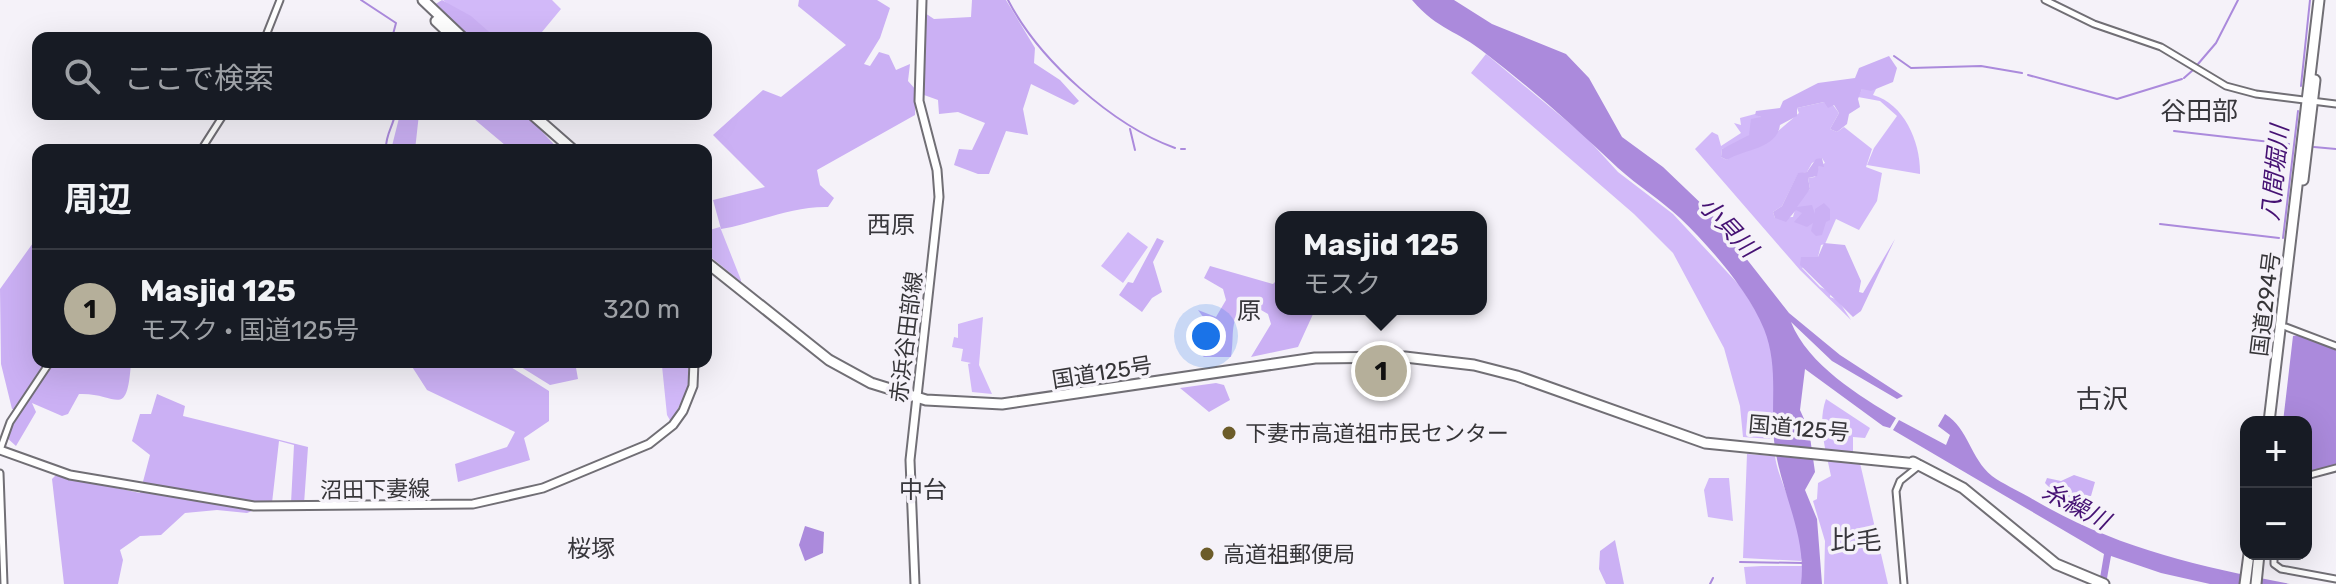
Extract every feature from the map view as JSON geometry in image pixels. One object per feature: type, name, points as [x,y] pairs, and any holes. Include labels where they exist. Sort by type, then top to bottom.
[{"type":"highway","points":[[415,0],[448,32]]},
{"type":"highway","points":[[423,0],[457,32]]},
{"type":"highway","name":"国道294号","points":[[2273,416],[2286,327],[2321,0]]},
{"type":"highway","name":"国道294号","points":[[2273,416],[2310,100]]},
{"type":"highway","points":[[539,120],[566,144]]},
{"type":"highway","points":[[544,120],[549,129]]},
{"type":"highway","name":"国道125号","points":[[712,269],[829,360],[871,383],[918,398],[971,405],[1002,404],[1315,358],[1388,356],[1458,363],[1517,376],[1705,443],[1860,454],[1918,464],[1963,488],[2045,556],[2101,583]]},
{"type":"highway","points":[[2251,584],[2256,575]]},
{"type":"main road","name":"赤浜谷田部線","points":[[915,584],[909,481],[939,197],[935,161],[919,101],[922,0]]},
{"type":"main road","name":"沼田下妻線","points":[[0,450],[70,475],[254,506],[473,504],[543,488],[649,444],[673,425],[683,411],[693,386],[694,368]]},
{"type":"street","points":[[267,32],[280,0]]},
{"type":"street","points":[[2045,0],[2094,24],[2161,47],[2226,86],[2336,104]]},
{"type":"street","points":[[205,144],[220,120]]},
{"type":"street","points":[[2286,327],[2336,346]]},
{"type":"street","points":[[0,450],[10,422],[46,368]]},
{"type":"street","points":[[1904,584],[1896,491],[1900,481],[1918,464]]},
{"type":"street","points":[[2312,474],[2336,468]]},
{"type":"street","points":[[0,473],[4,584]]},
{"type":"street","points":[[2274,560],[2274,564],[2281,569],[2336,579]]},
{"type":"shaded area","points":[[442,0],[471,16],[489,32],[461,32],[434,5]]},
{"type":"shaded area","points":[[443,0],[552,0],[561,9],[542,32],[483,32]]},
{"type":"shaded area","points":[[799,0],[877,0],[890,8],[880,38],[864,64],[870,66],[879,52],[889,55],[896,70],[910,64],[908,81],[916,90],[915,115],[817,170],[820,185],[834,198],[828,207],[801,209],[721,229],[713,200],[765,187],[713,135],[763,90],[781,97],[846,45],[798,6]]},
{"type":"shaded area","points":[[972,0],[1006,0],[1035,48],[1034,63],[1060,80],[1079,101],[1074,105],[1031,84],[1023,109],[1028,135],[1006,131],[989,174],[978,174],[954,165],[959,149],[972,150],[985,123],[958,112],[939,114],[938,100],[924,95],[925,13],[934,19],[971,17]]},
{"type":"shaded area","points":[[1412,0],[1454,0],[1492,24],[1566,54],[1589,78],[1622,137],[1663,167],[1709,211],[1789,313],[1840,355],[1903,396],[1897,399],[1832,361],[1791,322],[1810,352],[1836,378],[1896,418],[1890,428],[1883,426],[1805,369],[1800,410],[1809,430],[1815,472],[1805,490],[1817,519],[1822,584],[1801,584],[1797,532],[1775,448],[1769,344],[1757,314],[1738,284],[1704,242],[1673,211],[1626,175],[1520,80],[1475,45],[1431,18]]},
{"type":"shaded area","points":[[1486,54],[1585,136],[1618,172],[1673,214],[1741,287],[1762,321],[1777,362],[1772,439],[1743,437],[1740,406],[1724,348],[1673,253],[1634,214],[1471,73]]},
{"type":"shaded area","points":[[1889,56],[1897,68],[1893,82],[1871,91],[1862,89],[1858,99],[1860,107],[1849,114],[1847,124],[1837,132],[1830,129],[1839,113],[1834,105],[1828,108],[1824,102],[1797,108],[1797,116],[1780,125],[1778,133],[1766,144],[1727,160],[1721,157],[1722,149],[1749,135],[1751,119],[1761,117],[1755,115],[1756,111],[1780,108],[1783,101],[1818,83],[1855,78],[1859,68]]},
{"type":"shaded area","points":[[1877,87],[1873,95],[1894,107],[1909,127],[1918,150],[1920,174],[1867,165],[1874,148],[1897,116],[1880,101],[1858,97],[1862,89]]},
{"type":"shaded area","points":[[1824,102],[1833,105],[1839,113],[1830,129],[1837,132],[1844,127],[1872,149],[1866,167],[1882,173],[1877,201],[1859,230],[1836,219],[1825,244],[1821,245],[1818,257],[1802,268],[1820,287],[1831,292],[1830,297],[1838,300],[1851,320],[1800,270],[1695,149],[1712,132],[1718,135],[1721,146],[1741,133],[1734,123],[1741,125],[1740,118],[1755,114],[1761,117],[1746,140],[1722,149],[1721,157],[1727,160],[1736,152],[1752,148],[1770,137],[1799,113],[1797,108]],"holes":[[[1822,158],[1825,163],[1819,166],[1815,177],[1808,178],[1810,189],[1797,203],[1793,217],[1775,218],[1773,212],[1782,206],[1798,174],[1807,172],[1812,163]]]},
{"type":"shaded area","points":[[398,120],[418,120],[416,144],[392,144]]},
{"type":"shaded area","points":[[475,120],[532,120],[554,144],[504,144]]},
{"type":"shaded area","points":[[1822,158],[1824,167],[1819,166],[1817,176],[1808,178],[1810,189],[1797,207],[1812,205],[1815,214],[1815,209],[1824,203],[1830,209],[1830,220],[1826,222],[1822,235],[1816,236],[1811,231],[1813,223],[1807,227],[1794,222],[1802,213],[1796,210],[1786,222],[1775,218],[1773,212],[1782,206],[1798,173],[1807,172],[1816,159]]},
{"type":"shaded area","points":[[720,227],[741,282],[712,258],[712,229]]},
{"type":"shaded area","points":[[1128,232],[1148,247],[1123,283],[1101,266]]},
{"type":"shaded area","points":[[1157,238],[1164,241],[1153,262],[1162,292],[1152,298],[1142,312],[1119,295],[1128,282],[1133,283]]},
{"type":"shaded area","points":[[1895,239],[1861,311],[1853,317],[1800,265],[1801,257],[1818,257],[1824,243],[1845,245],[1861,281],[1859,292],[1863,293]]},
{"type":"shaded area","points":[[32,244],[32,368],[130,368],[127,392],[123,398],[118,400],[79,394],[68,414],[62,416],[32,403],[36,412],[16,446],[6,437],[22,410],[12,409],[1,364],[0,289]]},
{"type":"shaded area","points":[[1210,266],[1273,284],[1275,282],[1275,315],[1313,315],[1298,347],[1251,357],[1271,324],[1268,314],[1247,302],[1235,321],[1231,357],[1204,357],[1194,348],[1209,325],[1198,310],[1216,317],[1226,300],[1223,289],[1204,278]]},
{"type":"shaded area","points":[[983,317],[979,365],[992,394],[972,392],[968,364],[971,363],[961,361],[963,349],[952,347],[954,337],[958,338],[958,324]]},
{"type":"shaded area","points":[[2298,335],[2336,350],[2336,466],[2312,472],[2312,416],[2284,416],[2293,336]]},
{"type":"shaded area","points":[[413,368],[513,368],[549,391],[549,421],[524,438],[530,460],[458,482],[455,464],[507,447],[515,432],[427,390]]},
{"type":"shaded area","points":[[523,368],[576,368],[578,379],[550,385]]},
{"type":"shaded area","points":[[662,368],[691,368],[691,383],[671,422],[667,415]]},
{"type":"shaded area","points":[[1216,383],[1224,385],[1230,400],[1209,412],[1180,388]]},
{"type":"shaded area","points":[[157,394],[185,406],[183,416],[308,447],[304,504],[291,503],[294,445],[279,441],[272,503],[247,513],[217,510],[185,513],[161,535],[140,536],[120,550],[123,560],[118,584],[64,584],[52,479],[56,475],[140,493],[150,455],[132,441],[140,414],[151,414]]},
{"type":"shaded area","points":[[1826,399],[1870,428],[1865,438],[1853,437],[1853,453],[1860,463],[1888,584],[1824,584],[1825,541],[1813,501],[1817,499],[1818,483],[1831,476],[1822,428]]},
{"type":"shaded area","points":[[1945,414],[1959,427],[1979,461],[1992,476],[2060,514],[2154,552],[2290,584],[2210,584],[2161,573],[2111,556],[2106,584],[2099,584],[2104,554],[1893,430],[1899,420],[1946,445],[1950,435],[1938,426]]},
{"type":"shaded area","points":[[1747,454],[1775,456],[1802,538],[1801,561],[1743,558]]},
{"type":"shaded area","points":[[2074,475],[2095,482],[2091,496],[2076,495],[2071,501],[2058,496],[2045,483],[2047,478],[2061,481]]},
{"type":"shaded area","points":[[1709,478],[1729,478],[1733,521],[1708,517],[1704,490]]},
{"type":"shaded area","points":[[805,526],[824,532],[823,553],[805,561],[799,545]]},
{"type":"shaded area","points":[[1615,540],[1624,584],[1606,584],[1599,569],[1600,551]]},
{"type":"shaded area","points":[[1804,566],[1802,584],[1746,584],[1744,567]]},
{"type":"waterway","points":[[361,0],[396,23],[394,32]]},
{"type":"waterway","points":[[1008,0],[1038,45],[1080,88],[1127,124],[1175,148]]},
{"type":"waterway","points":[[2198,64],[2216,43],[2238,0]]},
{"type":"waterway","name":"八間堀川","points":[[2301,86],[2310,0]]},
{"type":"waterway","points":[[1894,56],[1911,68],[1981,66],[2022,73]]},
{"type":"waterway","points":[[2184,78],[2193,70]]},
{"type":"waterway","points":[[2028,75],[2117,99],[2182,79]]},
{"type":"waterway","name":"八間堀川","points":[[2283,238],[2298,111]]},
{"type":"waterway","points":[[387,144],[393,120]]},
{"type":"waterway","points":[[1130,129],[1135,150]]},
{"type":"waterway","points":[[2174,131],[2289,144]]},
{"type":"waterway","points":[[2314,147],[2336,149]]},
{"type":"waterway","points":[[2160,224],[2279,238]]},
{"type":"waterway","points":[[1740,562],[1803,563]]},
{"type":"waterway","points":[[1710,584],[1713,578]]},
{"type":"place","name":"Masjid 125","points":[[1381,371]]},
{"type":"place","name":"下妻市高道祖市民センター","points":[[1229,433]]},
{"type":"place","name":"高道祖郵便局","points":[[1207,554]]},
{"type":"district","name":"谷田部","points":[[2199,111]]},
{"type":"district","name":"西原","points":[[891,225]]},
{"type":"district","name":"原","points":[[1249,311]]},
{"type":"district","name":"古沢","points":[[2102,399]]},
{"type":"district","name":"中台","points":[[923,490]]},
{"type":"district","name":"比毛","points":[[1856,540]]},
{"type":"district","name":"桜塚","points":[[591,549]]},
{"type":"water label","name":"小貝川","points":[[1728,227]]},
{"type":"water label","name":"糸繰川","points":[[2076,506]]}]
